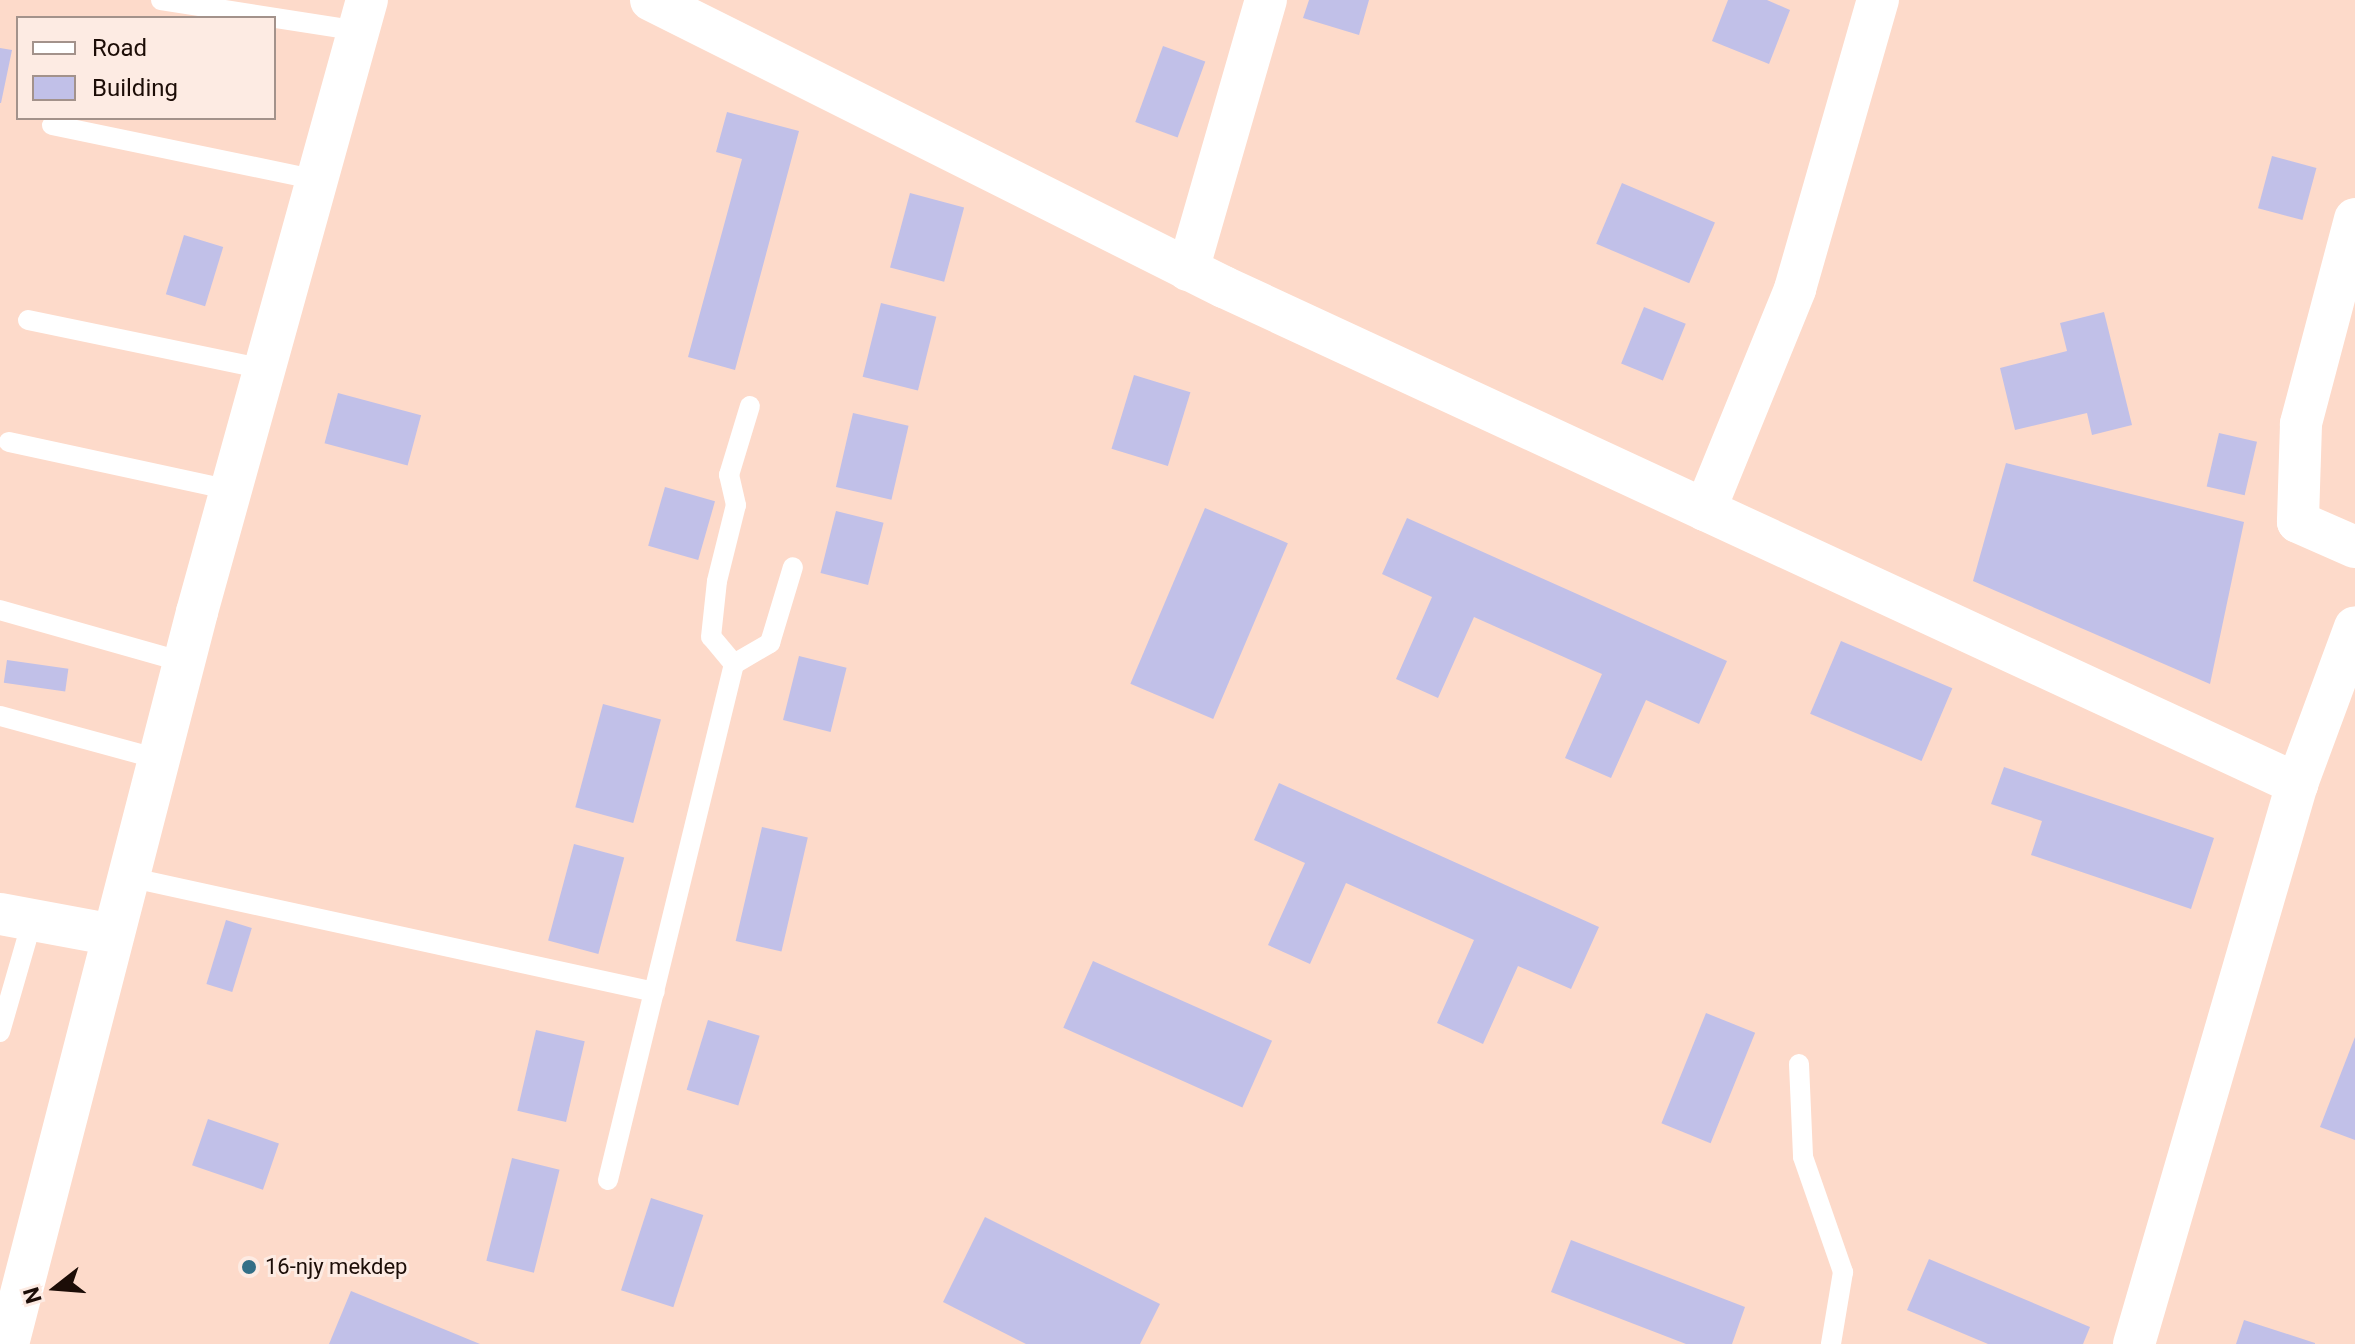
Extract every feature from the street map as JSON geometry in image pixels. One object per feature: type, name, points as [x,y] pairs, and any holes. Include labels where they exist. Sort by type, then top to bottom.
[{"type":"street","points":[[651,0],[694,10],[1188,270],[2297,784]]},
{"type":"street","points":[[1188,270],[1266,0]]},
{"type":"street","points":[[1705,510],[1795,289],[1878,0]]},
{"type":"street","points":[[8,1344],[12,1285],[113,935],[184,662],[363,16]]},
{"type":"street","points":[[2355,219],[2301,424],[2298,522],[2355,547]]},
{"type":"street","points":[[2134,1344],[2297,784],[2355,627]]},
{"type":"street","points":[[17,916],[113,935]]},
{"type":"lane","points":[[161,0],[363,16]]},
{"type":"lane","points":[[52,125],[317,180]]},
{"type":"lane","points":[[28,320],[265,369]]},
{"type":"lane","points":[[734,664],[711,637],[717,581],[736,505],[729,475],[750,406]]},
{"type":"lane","points":[[9,442],[231,490]]},
{"type":"lane","points":[[608,1180],[734,664],[770,643],[793,567]]},
{"type":"lane","points":[[0,610],[184,662]]},
{"type":"lane","points":[[0,716],[158,759]]},
{"type":"lane","points":[[128,877],[655,992]]},
{"type":"lane","points":[[0,1032],[17,916]]},
{"type":"lane","points":[[1799,1064],[1803,1157],[1843,1272],[1831,1344]]},
{"type":"building","points":[[1309,0],[1369,0],[1359,35],[1303,18]]},
{"type":"building","points":[[1728,0],[1767,0],[1790,10],[1769,64],[1712,41]]},
{"type":"building","points":[[1163,46],[1205,61],[1178,138],[1135,122]]},
{"type":"building","points":[[0,48],[12,50],[1,103],[0,103]]},
{"type":"building","points":[[727,112],[799,131],[735,370],[688,357],[742,159],[716,152]]},
{"type":"building","points":[[2272,156],[2316,168],[2302,220],[2258,208]]},
{"type":"building","points":[[1622,183],[1715,222],[1689,283],[1596,244]]},
{"type":"building","points":[[910,193],[964,207],[944,282],[890,267]]},
{"type":"building","points":[[184,235],[223,247],[205,306],[166,294]]},
{"type":"building","points":[[881,303],[936,317],[918,391],[863,377]]},
{"type":"building","points":[[1644,307],[1686,324],[1663,380],[1621,364]]},
{"type":"building","points":[[2104,312],[2132,425],[2092,435],[2087,413],[2015,430],[2000,368],[2067,351],[2060,323]]},
{"type":"building","points":[[1134,375],[1190,392],[1168,466],[1111,449]]},
{"type":"building","points":[[338,393],[421,415],[408,465],[325,443]]},
{"type":"building","points":[[853,413],[909,426],[891,500],[836,487]]},
{"type":"building","points":[[2219,433],[2257,442],[2245,495],[2207,487]]},
{"type":"building","points":[[2006,463],[2244,522],[2210,684],[1973,581]]},
{"type":"building","points":[[665,487],[715,501],[698,560],[648,546]]},
{"type":"building","points":[[1205,508],[1288,543],[1213,719],[1130,684]]},
{"type":"building","points":[[836,511],[884,523],[868,585],[821,573]]},
{"type":"building","points":[[1407,518],[1727,661],[1699,724],[1646,700],[1611,778],[1565,758],[1602,674],[1474,617],[1438,698],[1396,679],[1432,597],[1382,574]]},
{"type":"building","points":[[1841,641],[1952,688],[1922,761],[1810,714]]},
{"type":"building","points":[[799,656],[847,668],[831,732],[783,720]]},
{"type":"building","points":[[7,660],[68,669],[65,691],[4,683]]},
{"type":"building","points":[[603,704],[661,720],[633,823],[575,807]]},
{"type":"building","points":[[2004,767],[2214,838],[2191,909],[2031,855],[2042,821],[1991,804]]},
{"type":"building","points":[[1279,783],[1599,927],[1571,989],[1518,966],[1483,1044],[1437,1023],[1474,940],[1346,883],[1310,964],[1268,945],[1305,863],[1254,840]]},
{"type":"building","points":[[762,827],[808,838],[781,952],[736,941]]},
{"type":"building","points":[[574,844],[624,857],[598,954],[548,941]]},
{"type":"building","points":[[226,920],[252,928],[232,992],[206,984]]},
{"type":"building","points":[[1093,961],[1272,1041],[1242,1107],[1063,1028]]},
{"type":"building","points":[[1706,1013],[1755,1033],[1711,1143],[1661,1123]]},
{"type":"building","points":[[708,1020],[760,1036],[738,1106],[687,1090]]},
{"type":"building","points":[[536,1030],[585,1041],[566,1122],[517,1111]]},
{"type":"building","points":[[2355,1037],[2355,1140],[2320,1127]]},
{"type":"building","points":[[208,1119],[279,1143],[263,1190],[192,1165]]},
{"type":"building","points":[[512,1158],[560,1170],[534,1273],[486,1261]]},
{"type":"building","points":[[651,1198],[703,1215],[673,1307],[621,1290]]},
{"type":"building","points":[[985,1217],[1160,1304],[1140,1344],[1026,1344],[943,1302]]},
{"type":"building","points":[[1571,1240],[1745,1307],[1732,1344],[1686,1344],[1551,1292]]},
{"type":"building","points":[[1929,1259],[2090,1327],[2083,1344],[1988,1344],[1907,1310]]},
{"type":"building","points":[[351,1291],[480,1344],[329,1344]]},
{"type":"building","points":[[2244,1320],[2315,1343],[2315,1344],[2236,1344]]},
{"type":"place","name":"16-njy mekdep","points":[[249,1267]]}]
